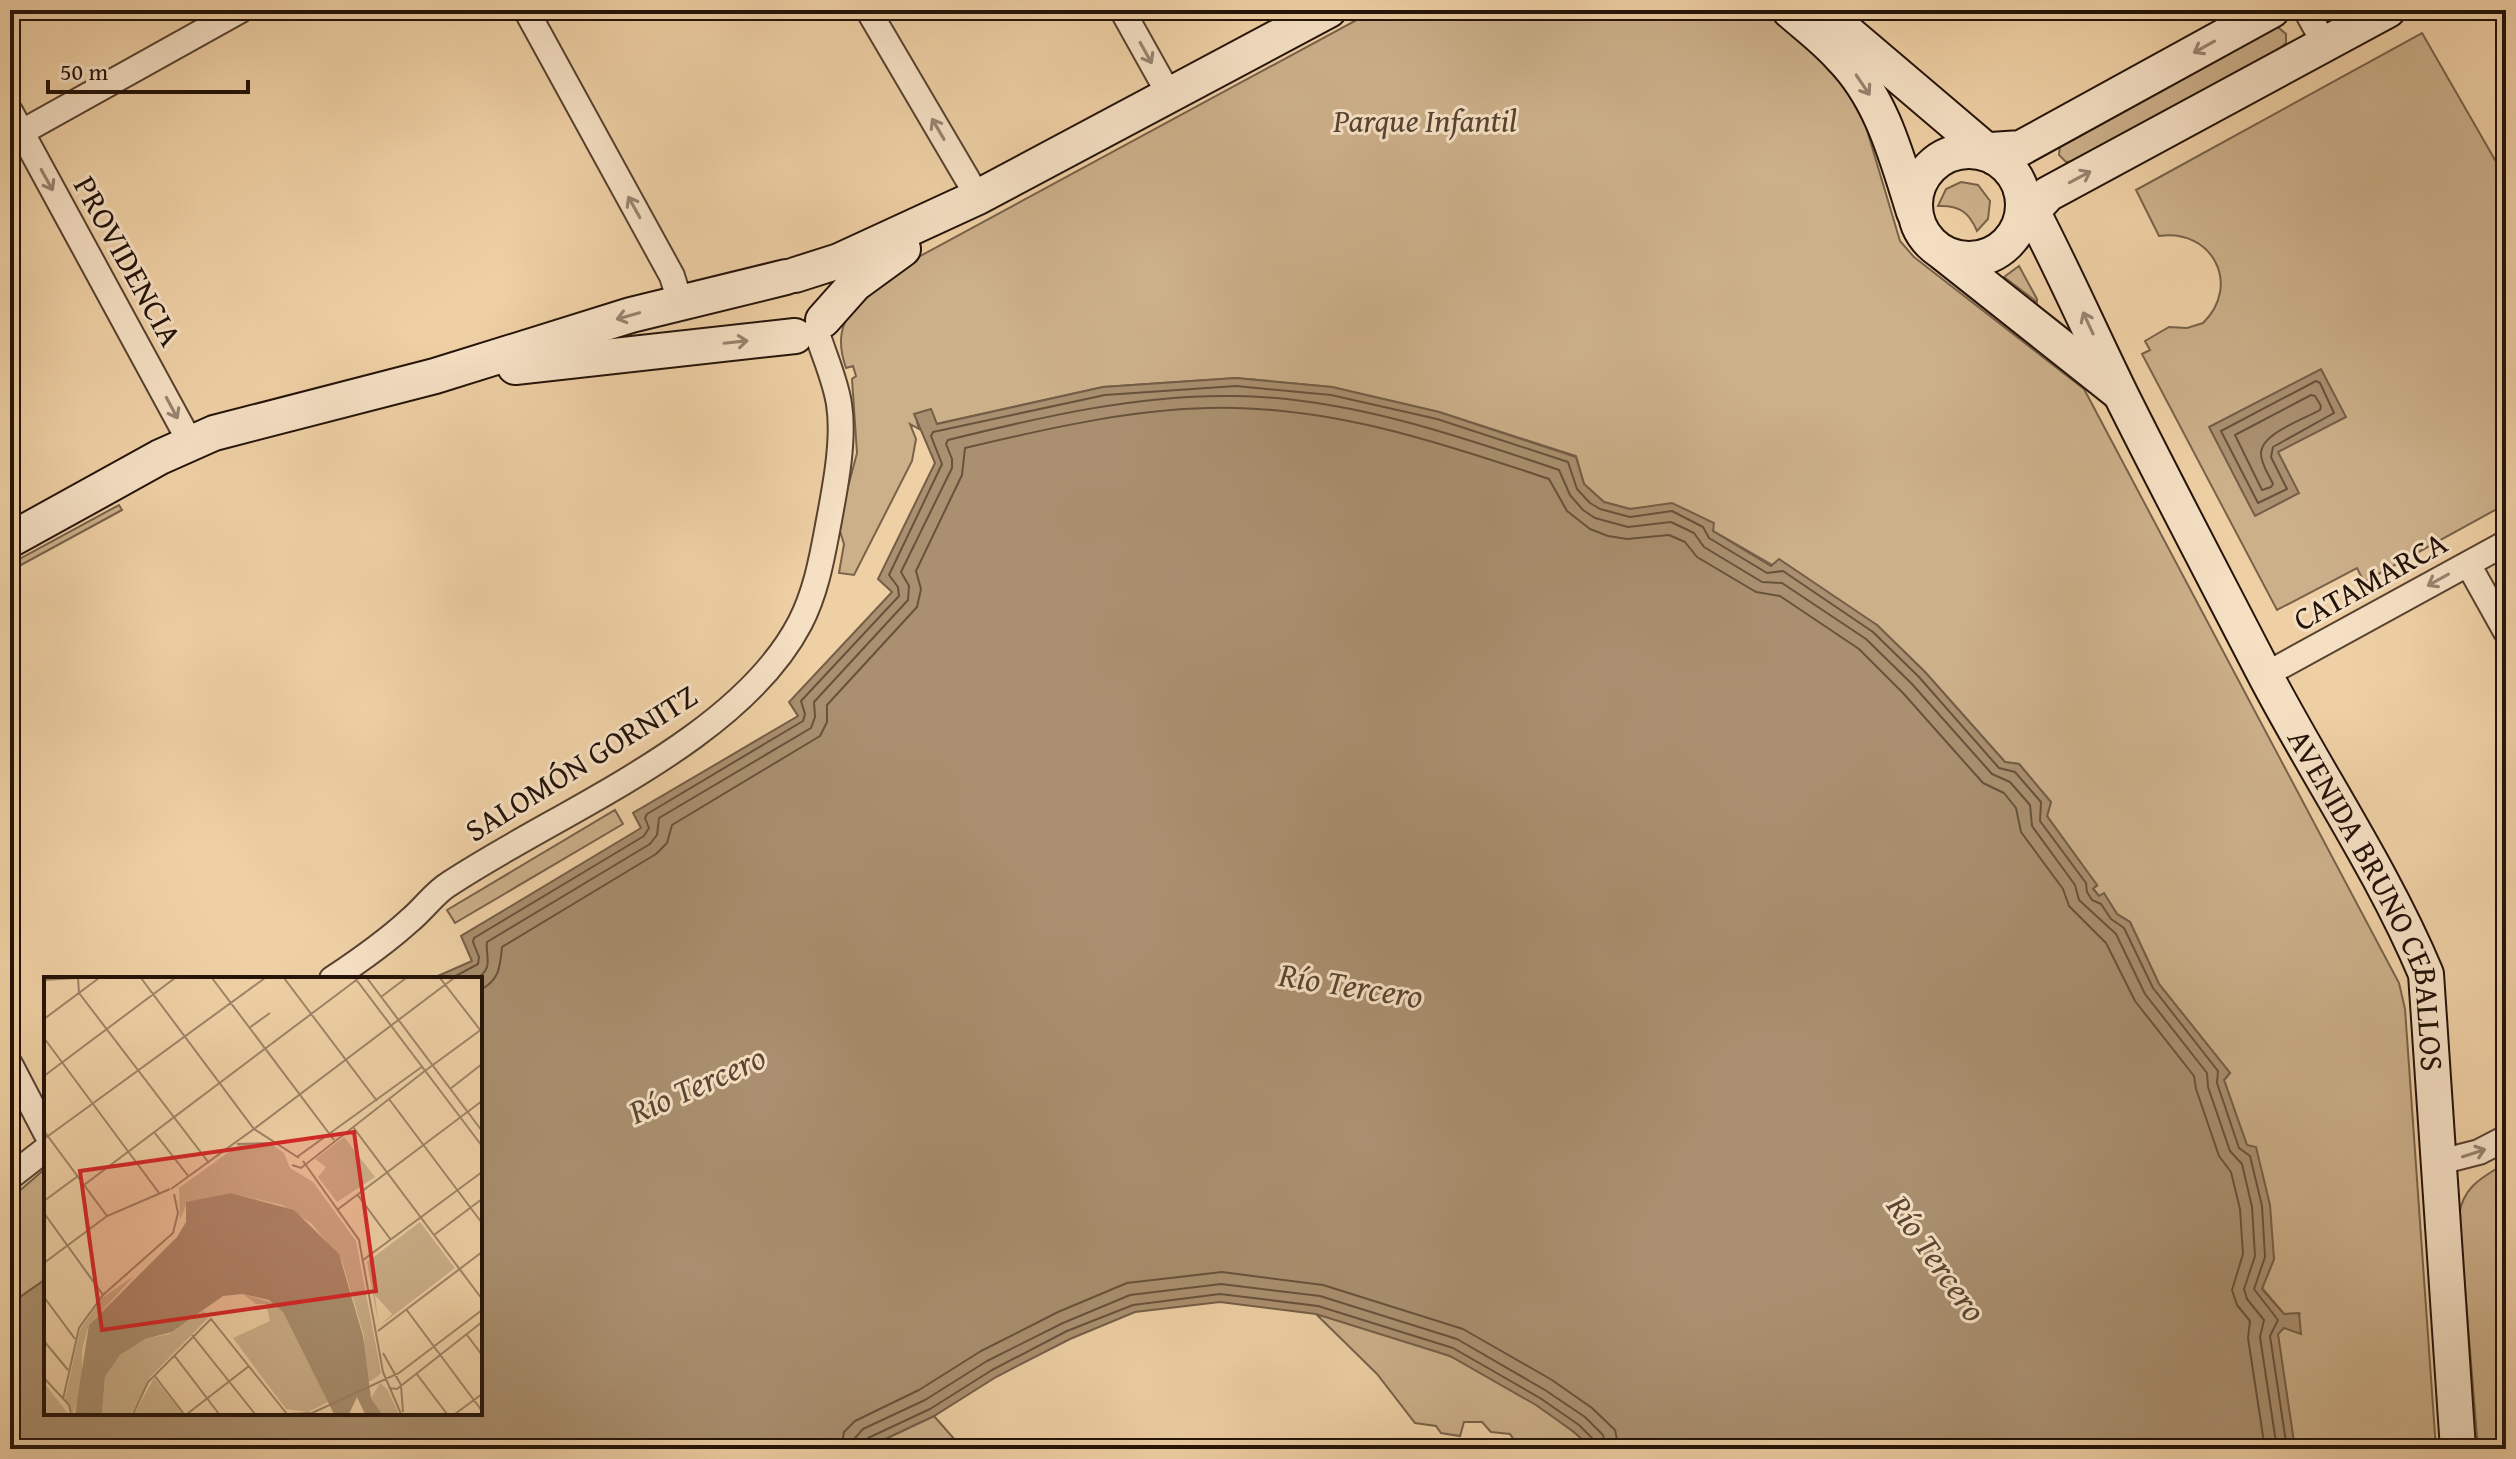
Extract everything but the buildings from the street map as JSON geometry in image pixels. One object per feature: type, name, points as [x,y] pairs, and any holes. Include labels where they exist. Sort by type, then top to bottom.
[{"type":"main road","points":[[10,540],[190,442],[214,433],[435,376],[631,315],[791,276],[839,261],[978,197],[1329,10]]},
{"type":"main road","points":[[1789,10],[1841,56],[1867,90],[1886,129],[1921,231],[1931,244],[1943,253],[1969,259],[1994,253],[2014,236],[2024,208],[2015,177],[1821,10]]},
{"type":"main road","points":[[1916,217],[1917,188],[1933,165],[1958,152],[1984,153],[2021,148],[2272,10]]},
{"type":"main road","points":[[2024,208],[2388,10]]},
{"type":"main road","points":[[435,376],[811,329],[871,271],[978,197]]},
{"type":"main road","name":"AVENIDA BRUNO CEBALLOS","points":[[2024,208],[2059,261],[2121,394],[2265,675],[2389,897],[2426,974],[2458,1449]]},
{"type":"main road","name":"AVENIDA BRUNO CEBALLOS","points":[[1943,253],[2121,394]]},
{"type":"main road","points":[[791,276],[805,276],[820,286],[827,303],[811,329],[776,328],[767,310],[771,290],[791,276]]},
{"type":"street","points":[[16,122],[241,10]]},
{"type":"street","points":[[526,10],[672,276],[680,302]]},
{"type":"street","points":[[868,10],[978,197]]},
{"type":"street","points":[[1122,10],[1170,96]]},
{"type":"street","points":[[2306,10],[2325,45]]},
{"type":"street","name":"PROVIDENCIA","points":[[16,122],[190,442]]},
{"type":"street","name":"SALOMÓN GORNITZ","points":[[335,977],[382,944],[446,885],[606,793],[683,743],[740,697],[773,664],[794,634],[811,600],[832,502],[841,429],[839,406],[811,329]]},
{"type":"street","name":"CATAMARCA","points":[[2265,675],[2506,543]]},
{"type":"street","points":[[2468,564],[2506,632]]},
{"type":"street","points":[[10,1064],[44,1129]]},
{"type":"street","points":[[2440,1162],[2479,1152],[2506,1138]]},
{"type":"street","points":[[10,1177],[44,1151]]},
{"type":"green space","name":"Parque Infantil","points":[[1375,10],[1774,10],[1858,100],[1900,241],[1914,257],[2084,389],[2399,983],[2405,1009],[2436,1449],[2295,1449],[2277,1334],[2299,1314],[2284,1314],[2262,1288],[2274,1259],[2247,1146],[2224,1080],[2230,1073],[2159,984],[2130,922],[2117,914],[2104,894],[2099,896],[2093,888],[2097,886],[2047,816],[2051,802],[2019,764],[2005,762],[1925,672],[1877,625],[1713,531],[1651,507],[1630,509],[1604,502],[1584,484],[1576,456],[1439,412],[1332,387],[1236,378],[1103,387],[936,424],[934,417],[917,422],[919,429],[910,424],[916,439],[912,461],[854,575],[839,573],[844,544],[838,525],[857,453],[852,379],[856,376],[853,366],[846,368],[841,338],[856,305],[887,274]]},
{"type":"green space","points":[[2273,27],[2286,34],[2286,43],[2280,48],[2075,161],[2066,162],[2059,155],[2060,145]]},
{"type":"green space","points":[[2422,33],[2506,179],[2506,504],[2364,582],[2357,568],[2277,610],[2142,354],[2150,350],[2145,341],[2169,327],[2187,328],[2203,323],[2214,308],[2220,292],[2216,262],[2194,241],[2178,236],[2159,236],[2136,190]]},
{"type":"green space","points":[[1961,182],[1978,185],[1990,201],[1988,219],[1977,231],[1962,211],[1938,206],[1946,189]]},
{"type":"green space","points":[[2019,266],[2037,299],[2037,302],[2004,277]]},
{"type":"green space","points":[[119,505],[122,510],[10,571],[10,564]]},
{"type":"green space","points":[[615,810],[623,824],[455,923],[447,910]]},
{"type":"green space","points":[[2506,1163],[2506,1449],[2478,1449],[2459,1215],[2470,1189]]},
{"type":"green space","points":[[44,1170],[44,1280],[10,1304],[10,1199]]},
{"type":"green space","points":[[1316,1314],[1415,1343],[1464,1362],[1523,1396],[1593,1449],[1520,1449],[1510,1434],[1491,1432],[1482,1422],[1464,1422],[1460,1436],[1441,1433],[1436,1426],[1415,1423],[1377,1374]]},
{"type":"green space","points":[[934,1416],[963,1449],[864,1449]]},
{"type":"water","points":[[2321,369],[2346,417],[2278,452],[2299,493],[2255,516],[2209,427]]},
{"type":"water","name":"Río Tercero","points":[[1236,378],[1332,387],[1439,412],[1576,457],[1584,484],[1604,502],[1630,509],[1672,503],[1714,523],[1713,531],[1771,566],[1779,559],[1877,625],[1925,672],[2005,762],[2019,764],[2051,802],[2047,816],[2097,885],[2093,889],[2099,896],[2104,893],[2117,914],[2130,922],[2159,984],[2230,1073],[2224,1080],[2247,1145],[2256,1147],[2270,1205],[2274,1259],[2262,1289],[2284,1314],[2299,1313],[2301,1334],[2284,1328],[2278,1334],[2295,1449],[1593,1449],[1536,1405],[1450,1356],[1316,1314],[1220,1302],[1135,1312],[1070,1339],[996,1377],[934,1416],[864,1449],[10,1449],[10,1304],[44,1280],[44,1415],[482,1415],[482,977],[436,977],[472,961],[461,936],[641,828],[633,813],[798,716],[789,702],[892,592],[878,579],[935,463],[914,414],[931,409],[937,424],[1103,387]]}]
